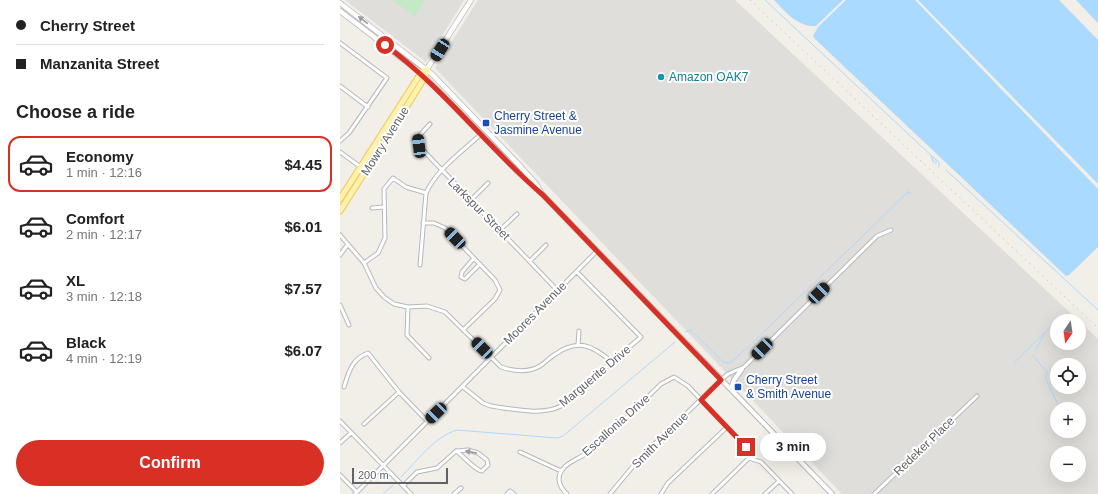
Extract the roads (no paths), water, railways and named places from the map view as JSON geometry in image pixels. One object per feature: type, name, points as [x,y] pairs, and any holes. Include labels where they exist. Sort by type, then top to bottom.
[{"type":"main road","name":"Mowry Avenue","points":[[340,199],[472,0]]},
{"type":"main road","points":[[341,4],[427,69],[530,176],[542,194]]},
{"type":"main road","points":[[340,11],[423,75],[542,194]]},
{"type":"main road","name":"Mowry Avenue","points":[[340,211],[366,171],[423,75]]},
{"type":"street","points":[[340,43],[387,78],[368,107],[340,141]]},
{"type":"street","points":[[340,87],[368,107]]},
{"type":"street","name":"Larkspur Street","points":[[430,124],[425,127],[418,137],[419,146],[441,171],[471,200],[558,291]]},
{"type":"street","points":[[420,265],[426,193],[430,184],[441,171],[486,130]]},
{"type":"street","points":[[340,152],[366,171]]},
{"type":"street","points":[[364,263],[378,253],[385,238],[384,189],[393,178],[406,187],[426,193]]},
{"type":"street","points":[[471,200],[488,183]]},
{"type":"street","points":[[542,194],[832,494]]},
{"type":"street","points":[[372,208],[384,207]]},
{"type":"street","points":[[500,230],[517,214]]},
{"type":"street","points":[[423,223],[434,223],[445,228],[495,280],[500,290],[494,299],[463,330]]},
{"type":"street","name":"Smith Avenue","points":[[610,494],[620,484],[639,459],[721,380],[728,374],[742,369],[877,236],[891,230]]},
{"type":"street","points":[[340,235],[364,263],[376,288],[384,297],[394,304],[408,307],[428,306],[445,312],[501,367],[513,371],[527,371],[539,367],[565,348],[578,345],[590,347],[598,351],[612,362]]},
{"type":"street","points":[[340,255],[348,244]]},
{"type":"street","points":[[530,261],[546,245]]},
{"type":"street","name":"Moores Avenue","points":[[356,493],[597,251]]},
{"type":"street","points":[[474,258],[462,272],[460,277],[465,278],[480,264]]},
{"type":"street","name":"Marguerite Drive","points":[[463,387],[483,403],[491,406],[544,411],[553,410],[561,406],[641,338],[577,272]]},
{"type":"street","points":[[340,305],[348,325]]},
{"type":"street","points":[[408,307],[407,335],[429,358]]},
{"type":"street","points":[[578,332],[578,345]]},
{"type":"street","points":[[344,387],[350,367],[355,360],[368,352],[399,392],[427,421]]},
{"type":"street","points":[[731,389],[734,380],[742,369]]},
{"type":"street","name":"Escallonia Drive","points":[[560,471],[567,464],[586,454],[662,384],[674,377],[688,386],[701,400]]},
{"type":"street","points":[[364,424],[399,392]]},
{"type":"street","name":"Redeker Place","points":[[874,494],[977,396]]},
{"type":"street","points":[[701,400],[746,447],[749,458]]},
{"type":"street","points":[[340,421],[411,494]]},
{"type":"street","points":[[661,494],[668,483],[727,428]]},
{"type":"street","points":[[340,443],[351,432]]},
{"type":"street","points":[[403,486],[417,472],[437,468],[456,451],[468,450],[478,453],[487,460],[488,465],[482,472],[477,470],[464,456],[456,451]]},
{"type":"street","points":[[520,452],[560,471],[559,480],[562,489],[567,494]]},
{"type":"street","points":[[749,458],[761,462],[792,494]]},
{"type":"street","points":[[712,494],[749,458]]},
{"type":"street","points":[[340,475],[356,493]]},
{"type":"street","points":[[766,494],[779,481]]},
{"type":"street","points":[[454,494],[461,488]]},
{"type":"street","points":[[507,494],[510,491],[514,494]]},
{"type":"water","points":[[774,0],[843,0],[816,26],[809,26],[792,18]]},
{"type":"water","points":[[846,0],[915,0],[1098,189],[1098,247],[1069,275],[1066,276],[816,40],[813,36],[818,27]]},
{"type":"water","points":[[918,0],[1059,0],[1098,40],[1098,184]]},
{"type":"water","points":[[1076,0],[1098,0],[1098,23]]},
{"type":"waterway","points":[[765,0],[936,160],[936,164]]},
{"type":"waterway","points":[[931,156],[933,161]]},
{"type":"waterway","points":[[933,157],[939,162],[939,167]]},
{"type":"waterway","points":[[932,158],[934,163]]},
{"type":"waterway","points":[[946,170],[1098,310]]},
{"type":"waterway","points":[[685,332],[690,330],[693,332],[723,362],[730,363],[909,191]]},
{"type":"waterway","points":[[1035,351],[1044,334],[1050,328]]},
{"type":"waterway","points":[[1015,362],[1043,334]]},
{"type":"waterway","points":[[401,477],[434,443],[449,433],[457,430],[557,438],[563,436],[675,342]]},
{"type":"waterway","points":[[1033,356],[1047,372],[1046,379],[1057,402]]},
{"type":"waterway","points":[[383,494],[393,485]]},
{"type":"railway","points":[[750,0],[1098,328]]},
{"type":"place","name":"Amazon OAK7","points":[[661,77]]},
{"type":"place","name":"Cherry Street & Jasmine Avenue","points":[[486,123]]},
{"type":"place","name":"Cherry Street & Smith Avenue","points":[[738,387]]}]
